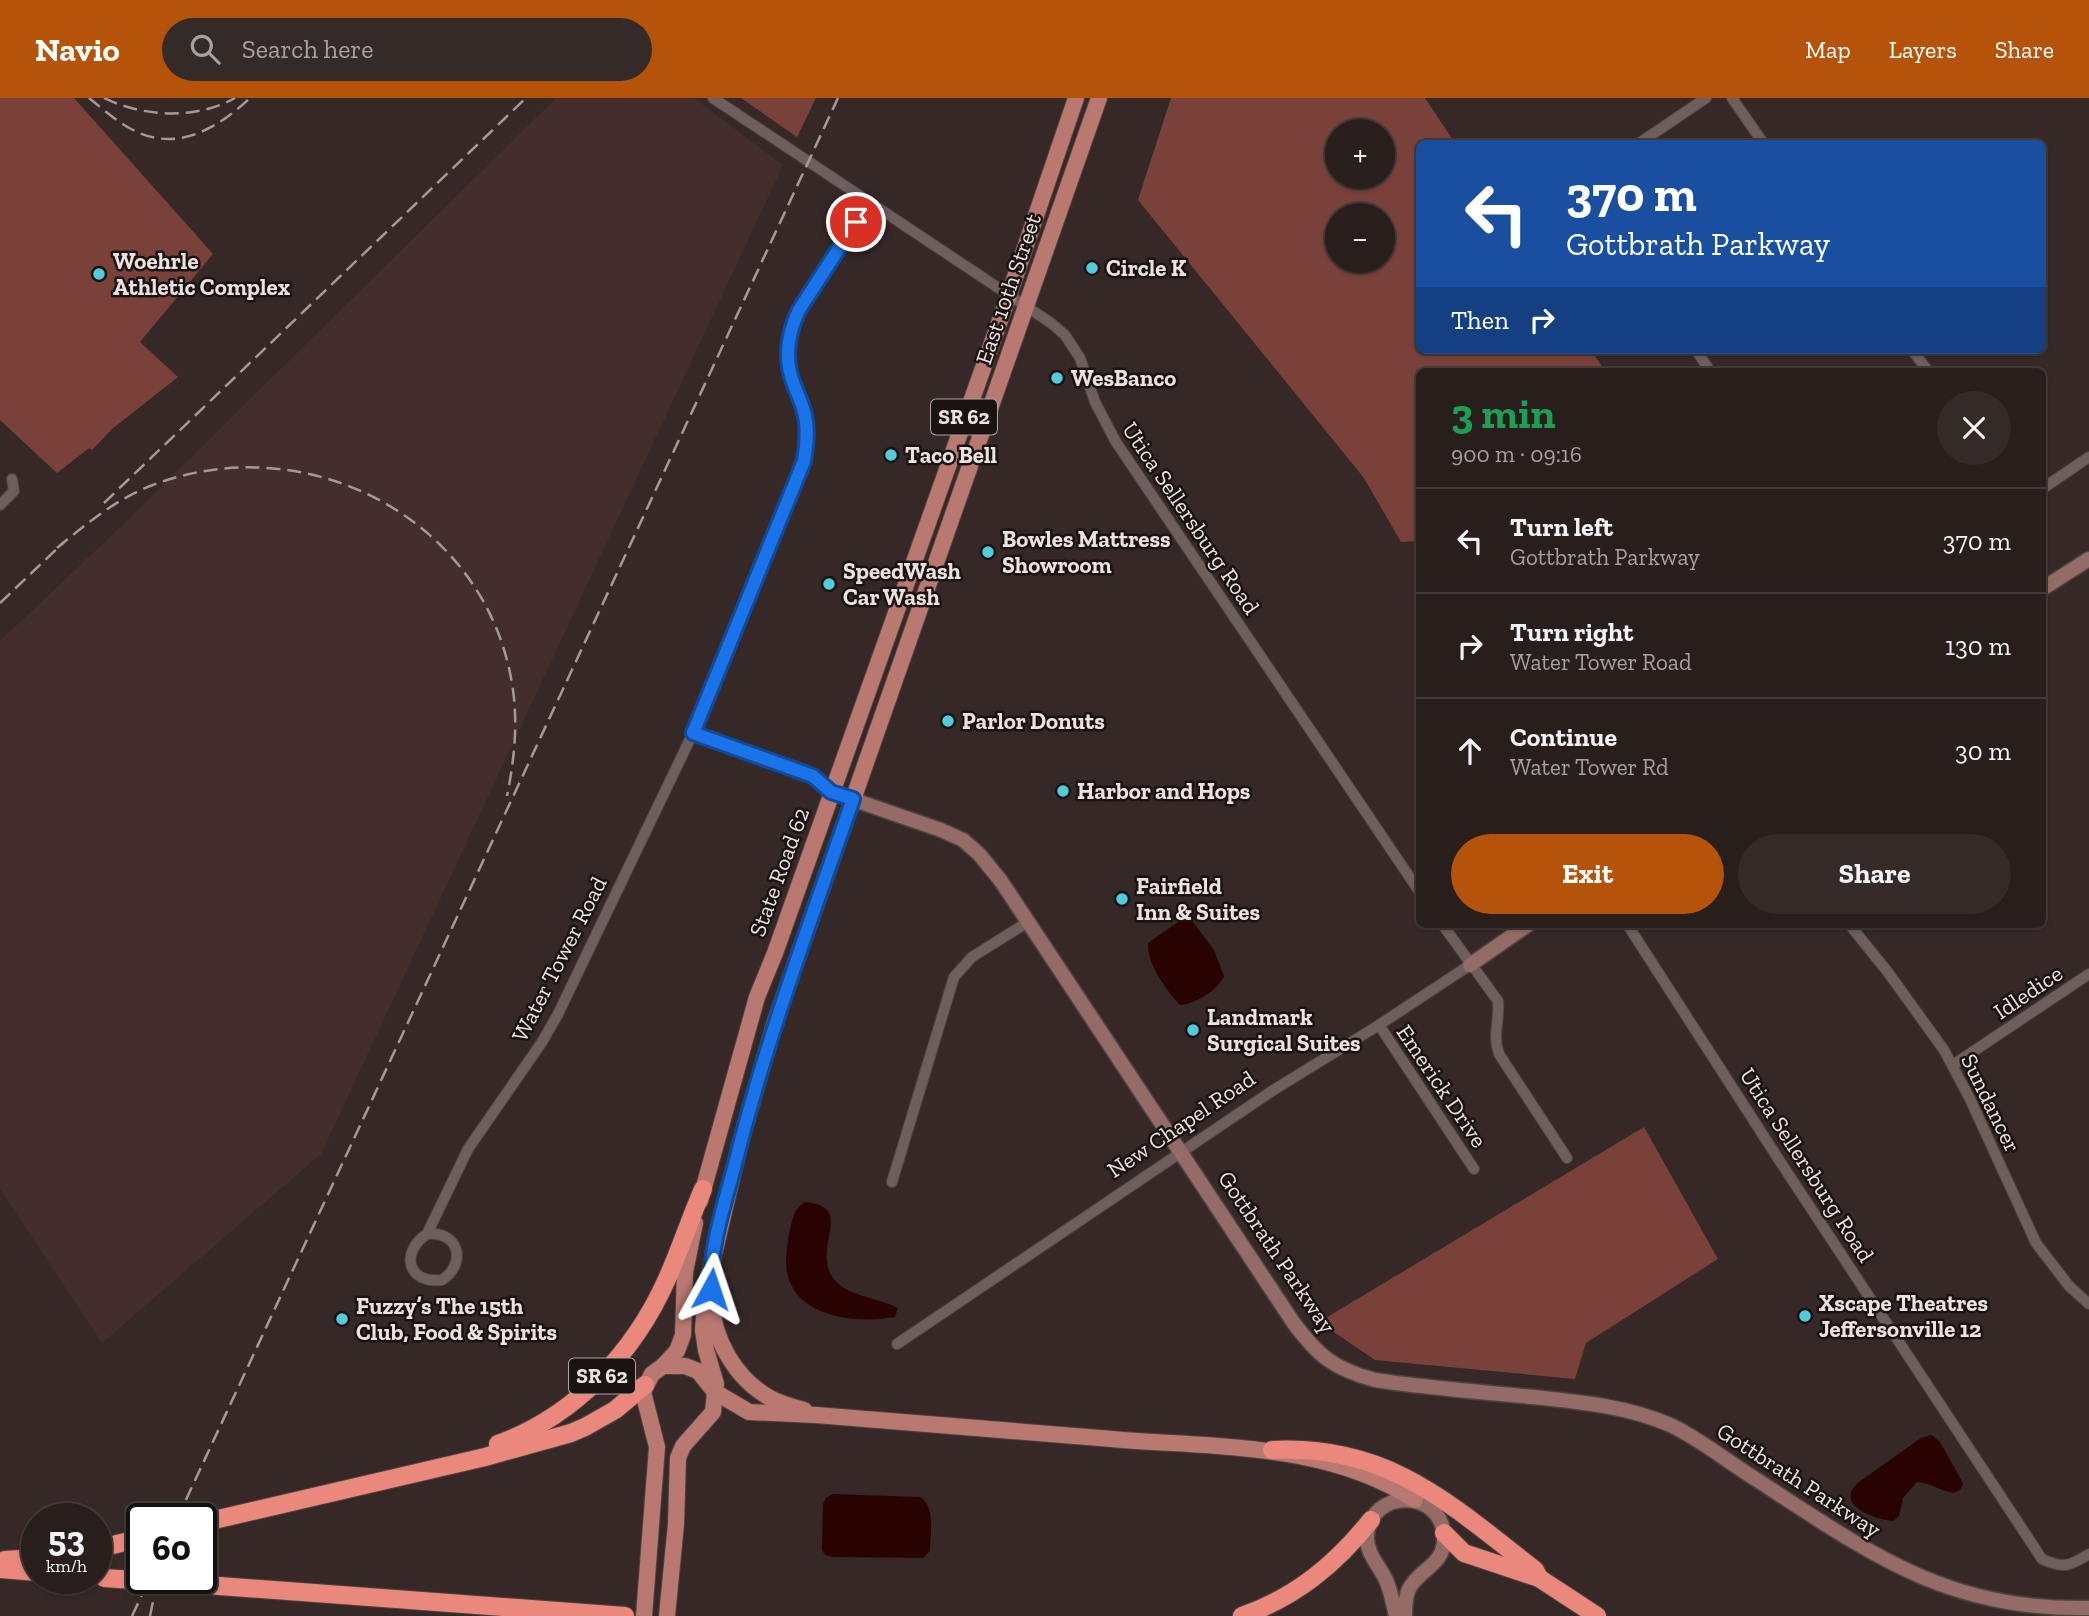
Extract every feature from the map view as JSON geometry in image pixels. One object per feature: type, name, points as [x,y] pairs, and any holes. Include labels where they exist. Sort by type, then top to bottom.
[{"type":"highway","name":"SR 62","points":[[217,1519],[415,1472],[503,1443],[562,1411],[603,1375],[633,1338],[657,1300],[703,1189]]},
{"type":"highway","points":[[415,1472],[485,1457],[571,1433],[615,1410],[645,1385]]},
{"type":"highway","points":[[1272,1450],[1302,1449],[1337,1454],[1364,1460],[1404,1476],[1447,1502],[1535,1570],[1539,1578]]},
{"type":"highway","points":[[1242,1616],[1283,1599],[1319,1575],[1371,1520]]},
{"type":"highway","points":[[1444,1533],[1464,1553],[1539,1578],[1597,1616]]},
{"type":"highway","points":[[0,1560],[21,1559]]},
{"type":"highway","points":[[0,1569],[21,1571]]},
{"type":"highway","points":[[112,1578],[625,1616]]},
{"type":"main road","name":"State Road 62","points":[[703,1189],[757,997],[1009,295],[1076,98]]},
{"type":"main road","name":"East 10th Street","points":[[714,1384],[703,1329],[705,1298],[740,1144],[775,1022],[1099,98]]},
{"type":"main road","points":[[644,1616],[657,1465],[654,1432],[644,1400],[645,1385],[652,1374],[677,1350],[683,1335],[685,1272],[703,1189]]},
{"type":"main road","points":[[710,1269],[715,1326],[732,1362],[762,1393],[776,1401],[816,1415]]},
{"type":"main road","points":[[663,1366],[692,1368],[749,1412],[1272,1450],[1349,1467],[1400,1490],[1415,1500]]},
{"type":"main road","points":[[667,1616],[677,1504],[678,1458],[683,1446],[713,1412],[714,1384]]},
{"type":"street","name":"Utica Sellersburg Road","points":[[713,98],[1027,305],[1051,323],[1072,344],[1080,358],[1095,402],[1116,442],[1416,887]]},
{"type":"street","points":[[1645,140],[1706,98]]},
{"type":"street","points":[[1732,98],[1761,140]]},
{"type":"street","name":"Water Tower Road","points":[[427,1234],[446,1236],[456,1251],[455,1269],[442,1280],[425,1280],[412,1269],[412,1249],[416,1241],[427,1234],[468,1149],[548,1031],[693,733],[804,461],[806,420],[788,361],[787,346],[793,323],[869,202]]},
{"type":"street","points":[[1915,354],[1926,368]]},
{"type":"street","points":[[2046,486],[2089,457]]},
{"type":"street","points":[[0,505],[14,491],[12,479]]},
{"type":"street","points":[[2046,586],[2089,559]]},
{"type":"street","name":"Gottbrath Parkway","points":[[693,733],[813,776],[831,792],[963,840],[987,863],[1299,1331],[1325,1360],[1344,1371],[1375,1380],[1598,1404],[1636,1411],[1672,1426],[1857,1545],[1908,1573],[1996,1601],[2046,1607],[2089,1608]]},
{"type":"street","points":[[892,1182],[954,977],[972,957],[1028,922]]},
{"type":"street","points":[[1445,928],[1498,1001],[1494,1034],[1499,1054],[1567,1158]]},
{"type":"street","name":"New Chapel Road","points":[[897,1344],[1181,1151],[1379,1025],[1523,928]]},
{"type":"street","name":"Utica Sellersburg Road","points":[[1630,928],[2042,1559],[2056,1566],[2064,1566],[2089,1554]]},
{"type":"street","name":"Sundancer","points":[[1852,928],[1953,1065],[2036,1243],[2069,1286],[2089,1304]]},
{"type":"street","name":"Idledice","points":[[1953,1065],[2089,974]]},
{"type":"street","name":"Emerick Drive","points":[[1379,1025],[1474,1169]]},
{"type":"street","points":[[1396,1616],[1385,1578],[1367,1545],[1367,1534],[1376,1513],[1391,1503],[1415,1500],[1436,1512],[1444,1533],[1444,1542],[1440,1557],[1409,1589],[1405,1616]]},
{"type":"shaded area","name":"Woehrle Athletic Complex","points":[[0,98],[74,98],[213,254],[140,342],[178,377],[112,429],[92,450],[89,448],[57,473],[0,420]]},
{"type":"shaded area","points":[[556,98],[694,98],[783,165],[321,1154],[102,1343],[0,1189],[0,641],[113,534]]},
{"type":"shaded area","points":[[741,98],[816,98],[797,137]]},
{"type":"shaded area","points":[[1171,98],[1425,98],[1453,140],[1416,140],[1416,354],[1594,354],[1603,368],[1416,368],[1416,541],[1401,542],[1364,478],[1138,200]]},
{"type":"shaded area","points":[[1190,918],[1214,950],[1224,976],[1217,986],[1205,995],[1180,1005],[1154,968],[1148,943],[1178,922]]},
{"type":"shaded area","points":[[1644,1127],[1718,1259],[1586,1343],[1575,1379],[1375,1360],[1319,1322]]},
{"type":"shaded area","points":[[805,1202],[820,1205],[828,1211],[831,1219],[827,1263],[831,1275],[844,1288],[898,1308],[895,1317],[864,1319],[830,1314],[802,1299],[792,1287],[786,1268],[788,1239],[795,1212]]},
{"type":"shaded area","points":[[1932,1435],[1940,1442],[1963,1483],[1961,1489],[1954,1493],[1917,1482],[1903,1498],[1899,1516],[1893,1521],[1867,1514],[1853,1503],[1852,1490],[1859,1482],[1921,1438]]},
{"type":"shaded area","points":[[832,1494],[920,1497],[925,1501],[930,1514],[930,1551],[923,1558],[825,1555],[822,1550],[823,1504]]},
{"type":"railway","points":[[89,98],[133,130],[165,139],[181,138],[211,127],[250,98]]},
{"type":"railway","points":[[104,98],[135,109],[170,113],[204,110],[235,98]]},
{"type":"railway","points":[[104,503],[526,98]]},
{"type":"railway","points":[[184,1503],[838,98]]},
{"type":"railway","points":[[57,548],[101,513],[125,498],[150,486],[209,470],[269,468],[327,479],[381,501],[429,534],[468,577],[497,630],[513,690],[515,717],[512,770],[507,796]]},
{"type":"railway","points":[[0,603],[64,542]]},
{"type":"railway","points":[[132,1616],[142,1594]]},
{"type":"railway","points":[[150,1616],[155,1594]]},
{"type":"place","name":"Circle K","points":[[1092,268]]},
{"type":"place","name":"Woehrle Athletic Complex","points":[[99,274]]},
{"type":"place","name":"WesBanco","points":[[1057,378]]},
{"type":"place","name":"Taco Bell","points":[[891,455]]},
{"type":"place","name":"Bowles Mattress Showroom","points":[[988,552]]},
{"type":"place","name":"SpeedWash Car Wash","points":[[829,584]]},
{"type":"place","name":"Parlor Donuts","points":[[948,721]]},
{"type":"place","name":"Harbor and Hops","points":[[1063,791]]},
{"type":"place","name":"Fairfield Inn & Suites","points":[[1122,899]]},
{"type":"place","name":"Landmark Surgical Suites","points":[[1193,1030]]},
{"type":"place","name":"Xscape Theatres Jeffersonville 12","points":[[1805,1316]]},
{"type":"place","name":"Fuzzy’s The 15th Club, Food & Spirits","points":[[342,1319]]},
{"type":"route","points":[[711,1289],[710,1269],[755,1091],[775,1022],[853,799],[831,792],[813,776],[693,733],[804,461],[806,420],[788,361],[787,346],[793,323],[856,222]]}]
